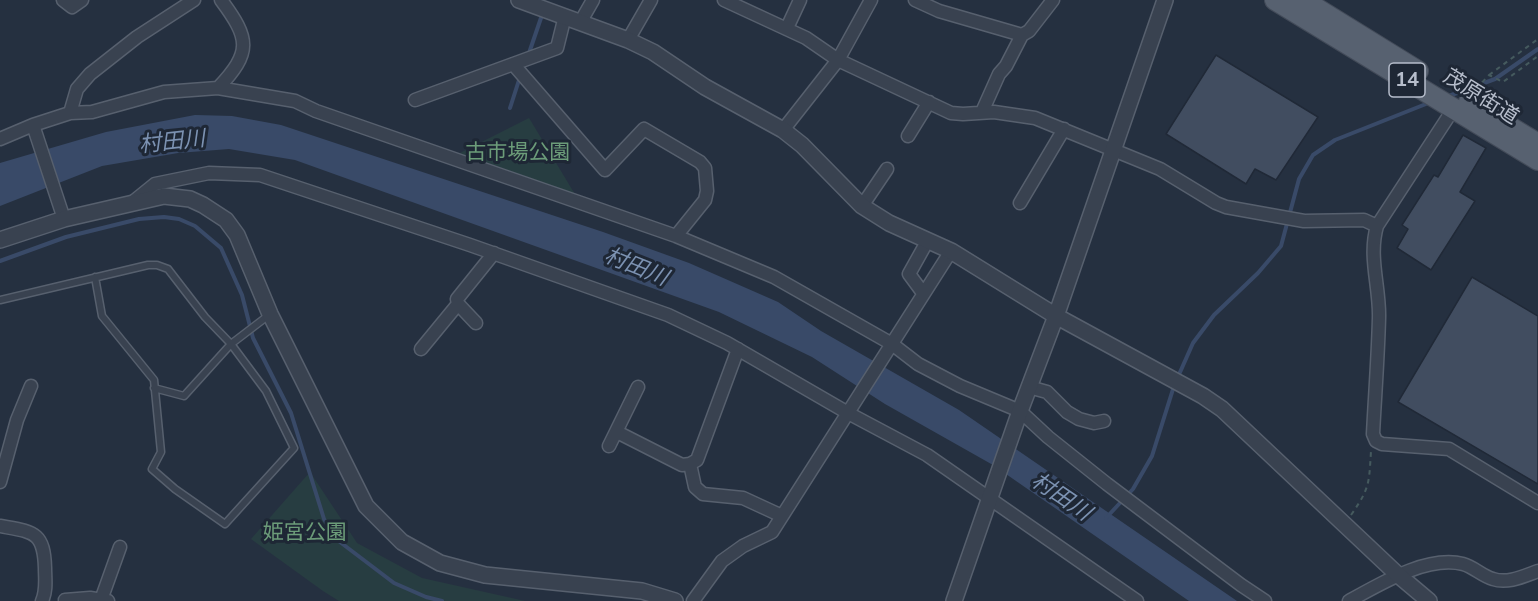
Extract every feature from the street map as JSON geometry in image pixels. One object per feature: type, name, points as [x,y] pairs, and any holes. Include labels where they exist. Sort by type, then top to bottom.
[{"type":"main road","name":"茂原街道","points":[[1275,0],[1460,104],[1538,144]]},
{"type":"main road","name":"茂原街道","points":[[1303,0],[1460,104],[1538,160]]},
{"type":"street","points":[[63,0],[72,6],[82,0]]},
{"type":"street","points":[[70,113],[77,88],[90,74],[137,37],[194,0]]},
{"type":"street","points":[[218,88],[236,69],[243,54],[242,32],[221,0]]},
{"type":"street","points":[[581,21],[592,0]]},
{"type":"street","points":[[628,40],[651,0]]},
{"type":"street","points":[[724,0],[787,28],[838,60],[951,112],[963,114],[994,112],[1035,118],[1160,169],[1226,207],[1304,221],[1364,220],[1377,226]]},
{"type":"street","points":[[787,28],[800,0]]},
{"type":"street","points":[[783,130],[838,60],[871,0]]},
{"type":"street","points":[[915,0],[939,11],[1022,35]]},
{"type":"street","points":[[982,112],[999,74],[1006,66],[1022,35],[1029,30],[1053,0]]},
{"type":"street","points":[[954,601],[1020,411],[1056,316],[1165,0]]},
{"type":"street","points":[[530,2],[653,52],[705,87],[783,130],[802,145],[862,206],[889,223],[951,251],[1056,316],[1177,380],[1222,409],[1397,574],[1429,601]]},
{"type":"street","points":[[415,100],[557,48],[565,16]]},
{"type":"street","points":[[513,64],[606,171],[644,129],[700,162],[705,168],[708,191],[705,200],[676,236]]},
{"type":"street","points":[[0,139],[70,113],[92,112],[164,92],[218,88],[295,101],[316,111],[676,236],[774,277],[892,344],[918,364],[960,386],[1020,411],[1048,437],[1107,484],[1265,601]]},
{"type":"street","points":[[908,136],[928,102]]},
{"type":"street","points":[[1460,104],[1377,226],[1373,250],[1379,317],[1372,434],[1376,441],[1382,444],[1449,449],[1538,503]]},
{"type":"street","points":[[33,125],[64,219]]},
{"type":"street","points":[[1020,203],[1064,129]]},
{"type":"street","points":[[862,206],[887,169]]},
{"type":"street","points":[[134,201],[155,184],[209,173],[260,175],[494,253],[668,315],[738,349],[848,413],[927,455],[1137,601]]},
{"type":"street","points":[[0,240],[64,219],[134,201],[164,196],[190,199],[203,205],[226,220],[237,235],[270,314],[366,506],[402,542],[440,563],[485,575],[642,591],[675,601]]},
{"type":"street","points":[[923,293],[909,274],[928,240]]},
{"type":"street","points":[[693,601],[722,561],[743,546],[772,532],[951,251]]},
{"type":"street","points":[[476,322],[458,304],[457,298],[494,253]]},
{"type":"street","points":[[421,348],[458,304]]},
{"type":"street","points":[[616,432],[682,465],[698,460],[738,349]]},
{"type":"street","points":[[0,482],[17,420],[31,386]]},
{"type":"street","points":[[609,446],[638,387]]},
{"type":"street","points":[[1029,387],[1047,392],[1067,412],[1079,419],[1094,423],[1104,422]]},
{"type":"street","points":[[690,464],[695,487],[703,494],[743,498],[782,516]]},
{"type":"street","points":[[0,526],[34,534],[42,541],[45,553],[44,597],[65,601],[90,598],[105,600],[120,547]]},
{"type":"street","points":[[1349,601],[1397,574],[1444,562],[1464,564],[1493,580],[1512,580],[1538,571]]},
{"type":"lane","points":[[0,300],[95,277],[148,266],[158,265],[168,269],[205,317],[231,344],[266,391],[294,448],[225,524],[175,489],[152,469],[161,452],[154,380],[102,316],[95,277]]},
{"type":"lane","points":[[154,388],[184,396],[231,344],[270,314]]},
{"type":"path","points":[[1460,104],[1489,75],[1538,39]]},
{"type":"path","points":[[1489,75],[1503,82],[1538,56]]},
{"type":"path","points":[[1344,524],[1366,493],[1370,479],[1371,447],[1376,441]]},
{"type":"green space","name":"古市場公園","points":[[529,118],[579,201],[452,157]]},
{"type":"green space","name":"姫宮公園","points":[[310,472],[357,543],[422,578],[525,601],[339,601],[251,539]]},
{"type":"water","name":"村田川","points":[[195,115],[232,116],[281,125],[603,232],[689,263],[778,302],[821,331],[959,410],[1237,601],[1189,601],[993,465],[885,404],[812,357],[719,312],[295,160],[229,149],[178,153],[102,166],[0,206],[0,163],[106,132]]},
{"type":"building","points":[[1216,55],[1318,117],[1276,180],[1255,169],[1246,184],[1166,134]]},
{"type":"building","points":[[1463,135],[1486,148],[1460,192],[1475,201],[1431,270],[1397,248],[1408,229],[1402,225],[1434,175],[1438,177]]},
{"type":"building","points":[[1472,277],[1538,316],[1538,484],[1398,402]]},
{"type":"waterway","points":[[528,56],[543,12]]},
{"type":"waterway","points":[[1446,97],[1495,79],[1538,49]]},
{"type":"waterway","points":[[510,108],[520,77]]},
{"type":"waterway","points":[[1177,379],[1193,343],[1214,315],[1258,273],[1281,246],[1299,179],[1313,155],[1335,140],[1431,102]]},
{"type":"waterway","points":[[0,261],[66,237],[139,219],[164,217],[179,219],[195,226],[221,248],[242,295],[253,338],[291,413],[324,519],[336,539],[394,583],[426,597],[442,601]]},
{"type":"waterway","points":[[1106,518],[1133,489],[1152,456],[1174,386]]}]
